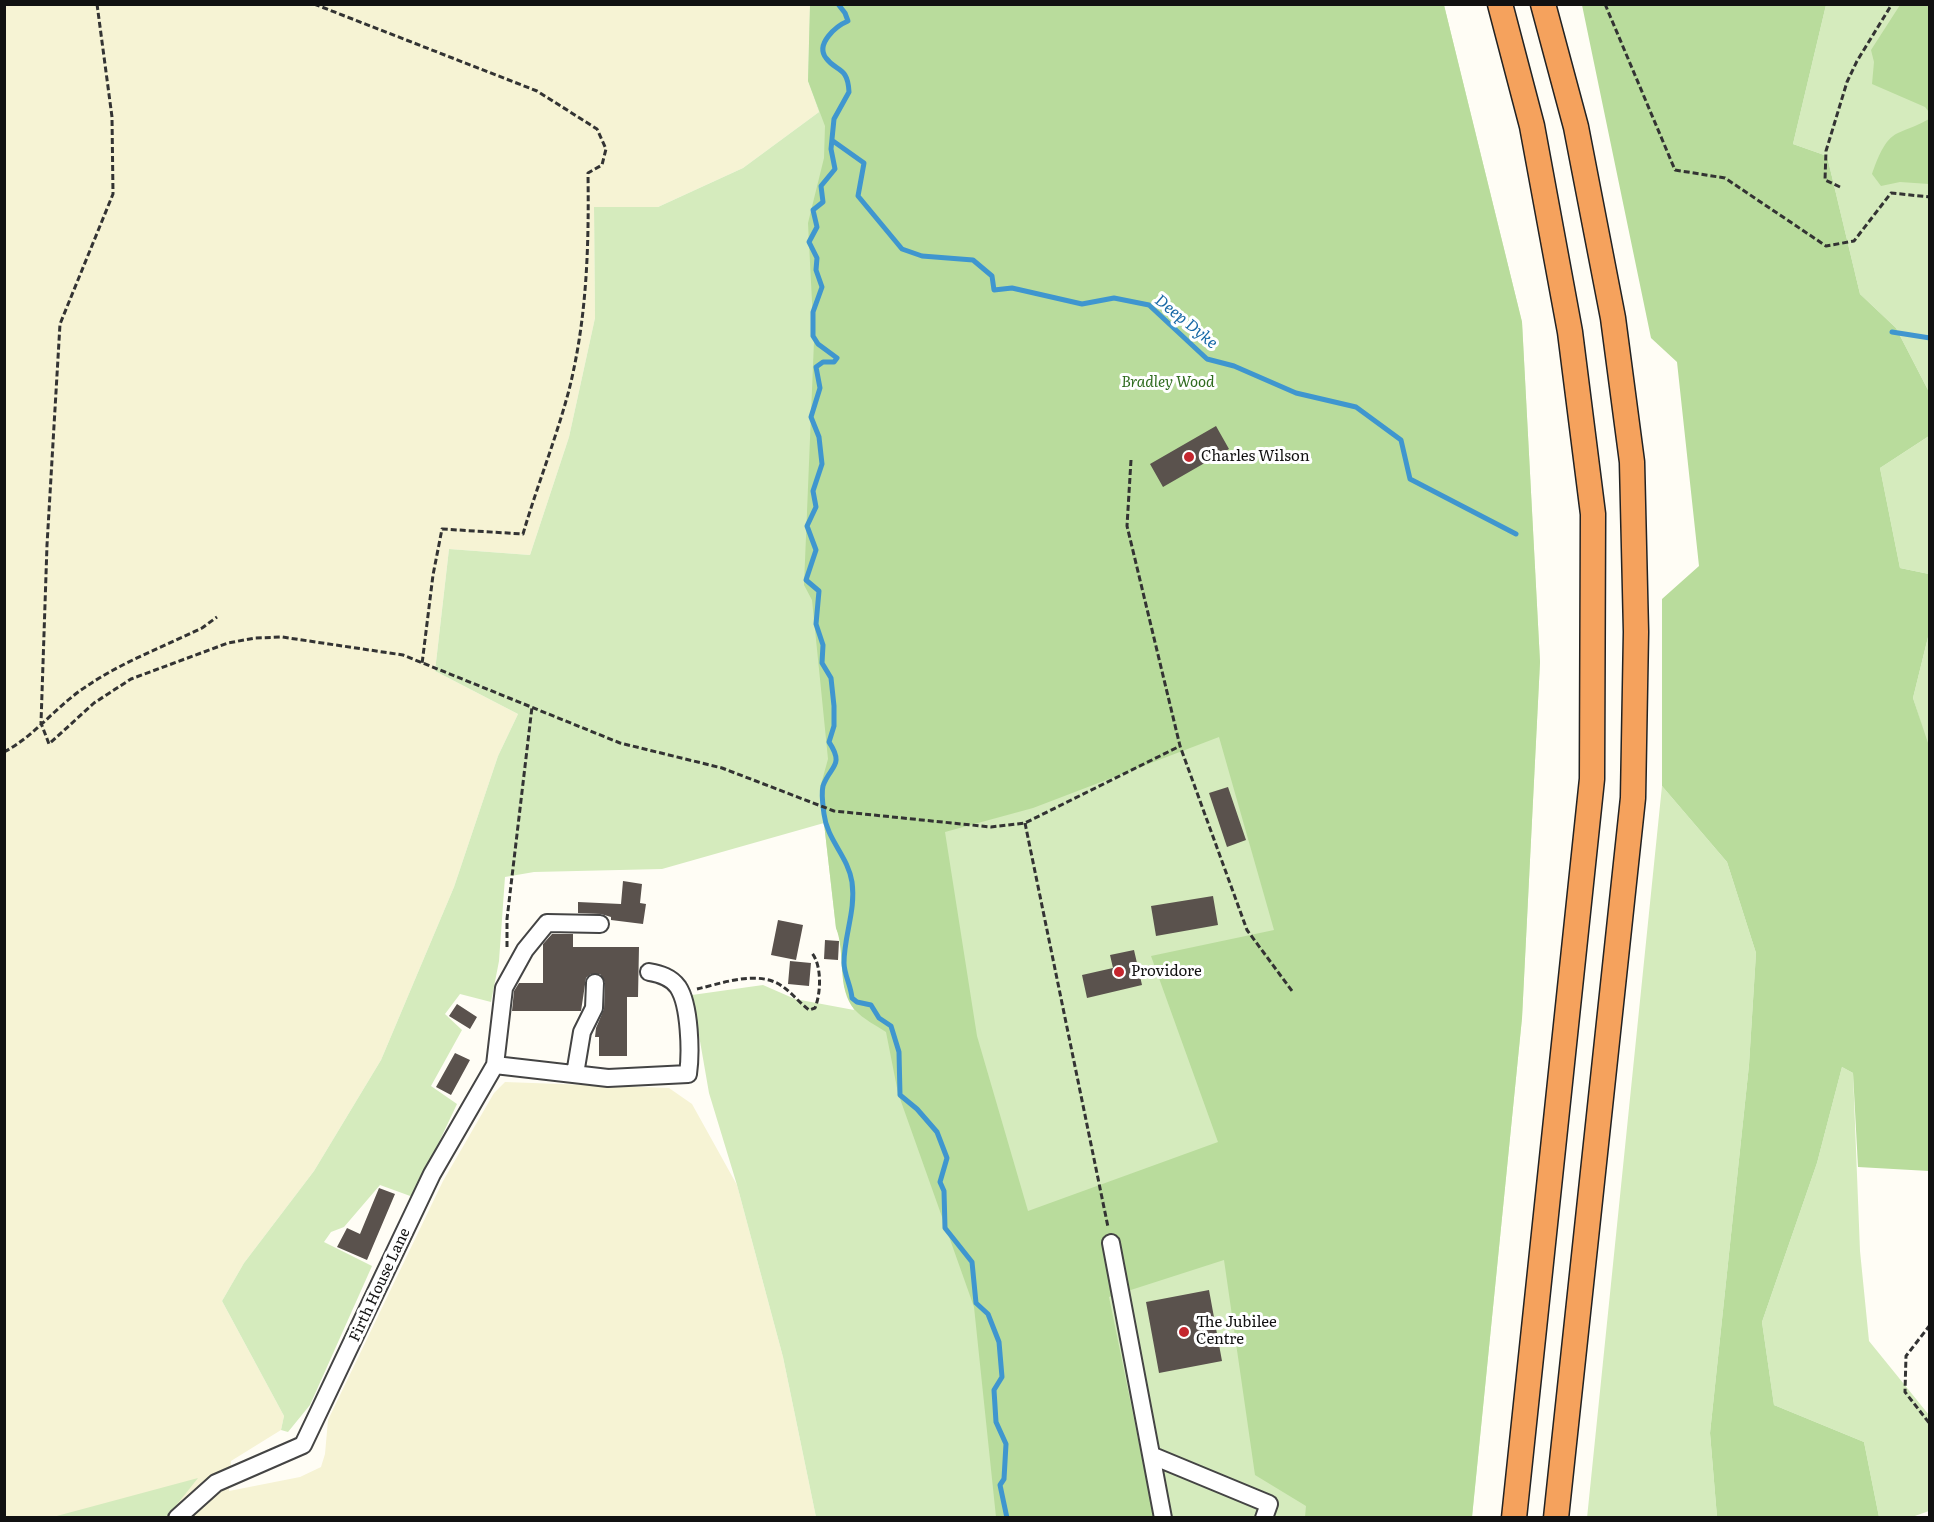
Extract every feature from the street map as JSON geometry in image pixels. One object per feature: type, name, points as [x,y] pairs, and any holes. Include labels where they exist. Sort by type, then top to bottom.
[{"type":"highway","points":[[1500,4],[1534,138],[1570,332],[1593,514],[1592,779],[1514,1518]]},
{"type":"highway","points":[[1543,4],[1576,127],[1613,318],[1632,462],[1636,632],[1633,798],[1556,1518]]},
{"type":"lane","name":"Firth House Lane","points":[[177,1518],[216,1483],[303,1445],[432,1174],[495,1065],[504,988],[525,950],[547,923],[600,924]]},
{"type":"lane","points":[[495,1065],[608,1078],[688,1074],[691,1058],[684,1003],[669,978],[649,972]]},
{"type":"lane","points":[[575,1074],[582,1032],[594,1008],[595,983]]},
{"type":"lane","points":[[1111,1243],[1163,1518]]},
{"type":"lane","points":[[1153,1456],[1269,1504],[1264,1518]]},
{"type":"path","points":[[97,4],[112,117],[113,194],[60,324],[47,545],[41,723],[50,744],[94,704],[131,679],[228,643],[255,638],[282,637],[403,655],[422,664],[439,667],[620,743],[722,768],[834,811],[991,826],[1024,823],[1180,746]]},
{"type":"path","points":[[314,4],[537,92],[597,129],[606,149],[602,165],[588,173],[589,249],[583,320],[569,390],[523,534],[442,529],[433,575],[422,664]]},
{"type":"path","points":[[1605,4],[1675,170],[1725,178],[1826,246],[1854,241],[1891,193],[1929,197]]},
{"type":"path","points":[[1840,187],[1825,180],[1826,151],[1847,82],[1892,4]]},
{"type":"path","points":[[1131,460],[1127,526],[1180,746],[1247,930],[1292,991]]},
{"type":"path","points":[[4,752],[41,723],[58,705],[96,680],[202,628],[217,617]]},
{"type":"path","points":[[507,952],[507,919],[532,707]]},
{"type":"path","points":[[1024,823],[1111,1243]]},
{"type":"path","points":[[680,993],[757,979],[772,981],[790,992],[809,1010],[815,1008],[819,998],[817,960],[812,953]]},
{"type":"path","points":[[1929,1325],[1906,1356],[1905,1392],[1929,1424]]},
{"type":"shaded area","points":[[5,5],[810,5],[808,81],[819,112],[743,168],[658,207],[594,207],[595,318],[569,437],[530,555],[449,549],[435,671],[518,714],[498,756],[454,887],[381,1060],[314,1171],[244,1263],[222,1301],[284,1416],[281,1430],[231,1461],[229,1491],[300,1477],[321,1467],[325,1454],[328,1420],[443,1181],[494,1093],[505,1082],[669,1088],[692,1104],[737,1185],[783,1357],[816,1517],[5,1518]]},
{"type":"green space","name":"Bradley Wood","points":[[810,5],[1444,5],[1522,322],[1540,662],[1522,1018],[1472,1517],[816,1517],[783,1357],[737,1185],[709,1093],[692,995],[763,985],[795,999],[854,1010],[844,986],[841,940],[836,928],[824,823],[662,869],[534,872],[505,877],[499,961],[491,1002],[460,994],[445,1014],[462,1030],[431,1086],[457,1104],[413,1197],[380,1185],[344,1227],[331,1232],[324,1242],[372,1266],[310,1405],[288,1432],[281,1430],[284,1416],[222,1301],[244,1263],[314,1171],[381,1060],[454,887],[498,756],[518,714],[435,671],[449,549],[530,555],[569,437],[595,318],[594,207],[658,207],[743,168],[819,112],[808,81]]},
{"type":"green space","name":"Bradley Wood","points":[[810,5],[1444,5],[1522,322],[1540,662],[1522,1018],[1472,1517],[1305,1517],[1306,1506],[1255,1475],[1224,1260],[1109,1297],[1154,1517],[996,1517],[974,1307],[898,1093],[886,1032],[858,1013],[845,992],[841,948],[836,928],[820,788],[828,759],[812,600],[804,585],[814,341],[808,223],[824,158],[825,126],[808,81]],"holes":[[[1219,737],[1274,930],[1151,956],[1218,1142],[1028,1211],[977,1036],[945,832],[1033,808]]]},
{"type":"green space","points":[[1582,5],[1826,5],[1793,144],[1827,156],[1860,294],[1896,328],[1928,390],[1929,436],[1880,468],[1900,568],[1929,574],[1929,633],[1913,698],[1930,749],[1929,1171],[1858,1167],[1853,1073],[1842,1067],[1817,1163],[1762,1322],[1774,1405],[1864,1442],[1879,1517],[1717,1517],[1710,1433],[1749,1065],[1756,953],[1727,862],[1662,786],[1662,599],[1699,566],[1677,362],[1651,338]]},
{"type":"green space","points":[[1826,5],[1929,5],[1929,419],[1928,390],[1896,328],[1860,294],[1827,156],[1793,144]]},
{"type":"green space","points":[[1900,5],[1929,5],[1929,112],[1925,107],[1872,84],[1874,62],[1871,50]]},
{"type":"green space","points":[[1929,119],[1929,184],[1900,182],[1881,186],[1872,174],[1885,145],[1898,133]]},
{"type":"green space","points":[[1929,436],[1929,574],[1900,568],[1880,468]]},
{"type":"green space","points":[[1929,633],[1929,749],[1913,698]]},
{"type":"green space","points":[[1662,786],[1727,862],[1756,953],[1749,1065],[1710,1433],[1717,1517],[1587,1518]]},
{"type":"green space","points":[[1842,1067],[1853,1073],[1860,1251],[1869,1341],[1929,1415],[1929,1511],[1912,1517],[1879,1517],[1864,1442],[1774,1405],[1762,1322],[1817,1163]]},
{"type":"green space","points":[[198,1478],[167,1517],[53,1517]]},
{"type":"building","name":"Charles Wilson","points":[[1216,426],[1229,449],[1163,487],[1150,464]]},
{"type":"building","points":[[1228,787],[1246,840],[1227,847],[1209,793]]},
{"type":"building","points":[[623,881],[642,884],[640,903],[646,904],[643,924],[611,920],[611,917],[601,914],[578,913],[578,902],[621,904]]},
{"type":"building","points":[[1213,896],[1218,925],[1156,936],[1151,906]]},
{"type":"building","points":[[778,920],[803,925],[796,960],[771,955]]},
{"type":"building","points":[[552,934],[573,934],[573,947],[639,947],[638,997],[627,997],[627,1056],[599,1056],[599,1037],[595,1037],[596,1028],[604,1009],[605,983],[600,974],[591,974],[586,978],[581,1011],[512,1011],[514,991],[519,983],[543,983],[543,944]]},
{"type":"building","points":[[825,940],[839,941],[838,960],[824,959]]},
{"type":"building","name":"Providore","points":[[1134,950],[1142,985],[1087,998],[1082,975],[1113,968],[1110,955]]},
{"type":"building","points":[[790,961],[811,963],[809,986],[788,984]]},
{"type":"building","points":[[457,1004],[477,1017],[470,1029],[449,1016]]},
{"type":"building","points":[[455,1053],[470,1060],[451,1095],[436,1087]]},
{"type":"building","points":[[379,1188],[395,1194],[367,1260],[337,1247],[347,1228],[360,1234]]},
{"type":"building","name":"The Jubilee Centre","points":[[1209,1290],[1222,1361],[1159,1373],[1146,1302]]},
{"type":"waterway","points":[[838,4],[848,21],[828,36],[823,53],[844,74],[849,92],[834,119],[831,149],[835,169],[821,186],[823,202],[813,210],[817,227],[809,242],[817,258],[816,270],[822,287],[813,312],[813,336],[818,344],[837,358],[834,362],[823,362],[816,367],[820,388],[811,417],[819,437],[822,464],[813,491],[816,507],[807,526],[816,550],[806,580],[819,591],[816,624],[823,645],[822,663],[831,678],[834,706],[834,726],[829,742],[834,750],[836,761],[823,786],[823,804],[829,832],[846,864],[852,882],[853,893],[844,963],[852,998],[857,1002],[871,1005],[879,1018],[891,1026],[899,1052],[900,1095],[917,1109],[937,1132],[947,1158],[940,1182],[944,1191],[945,1228],[972,1262],[976,1303],[988,1314],[999,1342],[1002,1377],[994,1390],[996,1422],[1006,1444],[1004,1479],[1000,1485],[1007,1518]]},
{"type":"waterway","name":"Deep Dyke","points":[[833,141],[864,163],[858,196],[902,249],[922,256],[973,260],[992,276],[994,290],[1012,288],[1082,304],[1114,298],[1149,305],[1207,359],[1234,366],[1296,393],[1356,407],[1401,440],[1410,479],[1516,534]]},
{"type":"waterway","points":[[1892,332],[1930,338]]},
{"type":"place","name":"Charles Wilson","points":[[1189,457]]},
{"type":"place","name":"Providore","points":[[1119,972]]},
{"type":"place","name":"The Jubilee Centre","points":[[1184,1332]]}]
